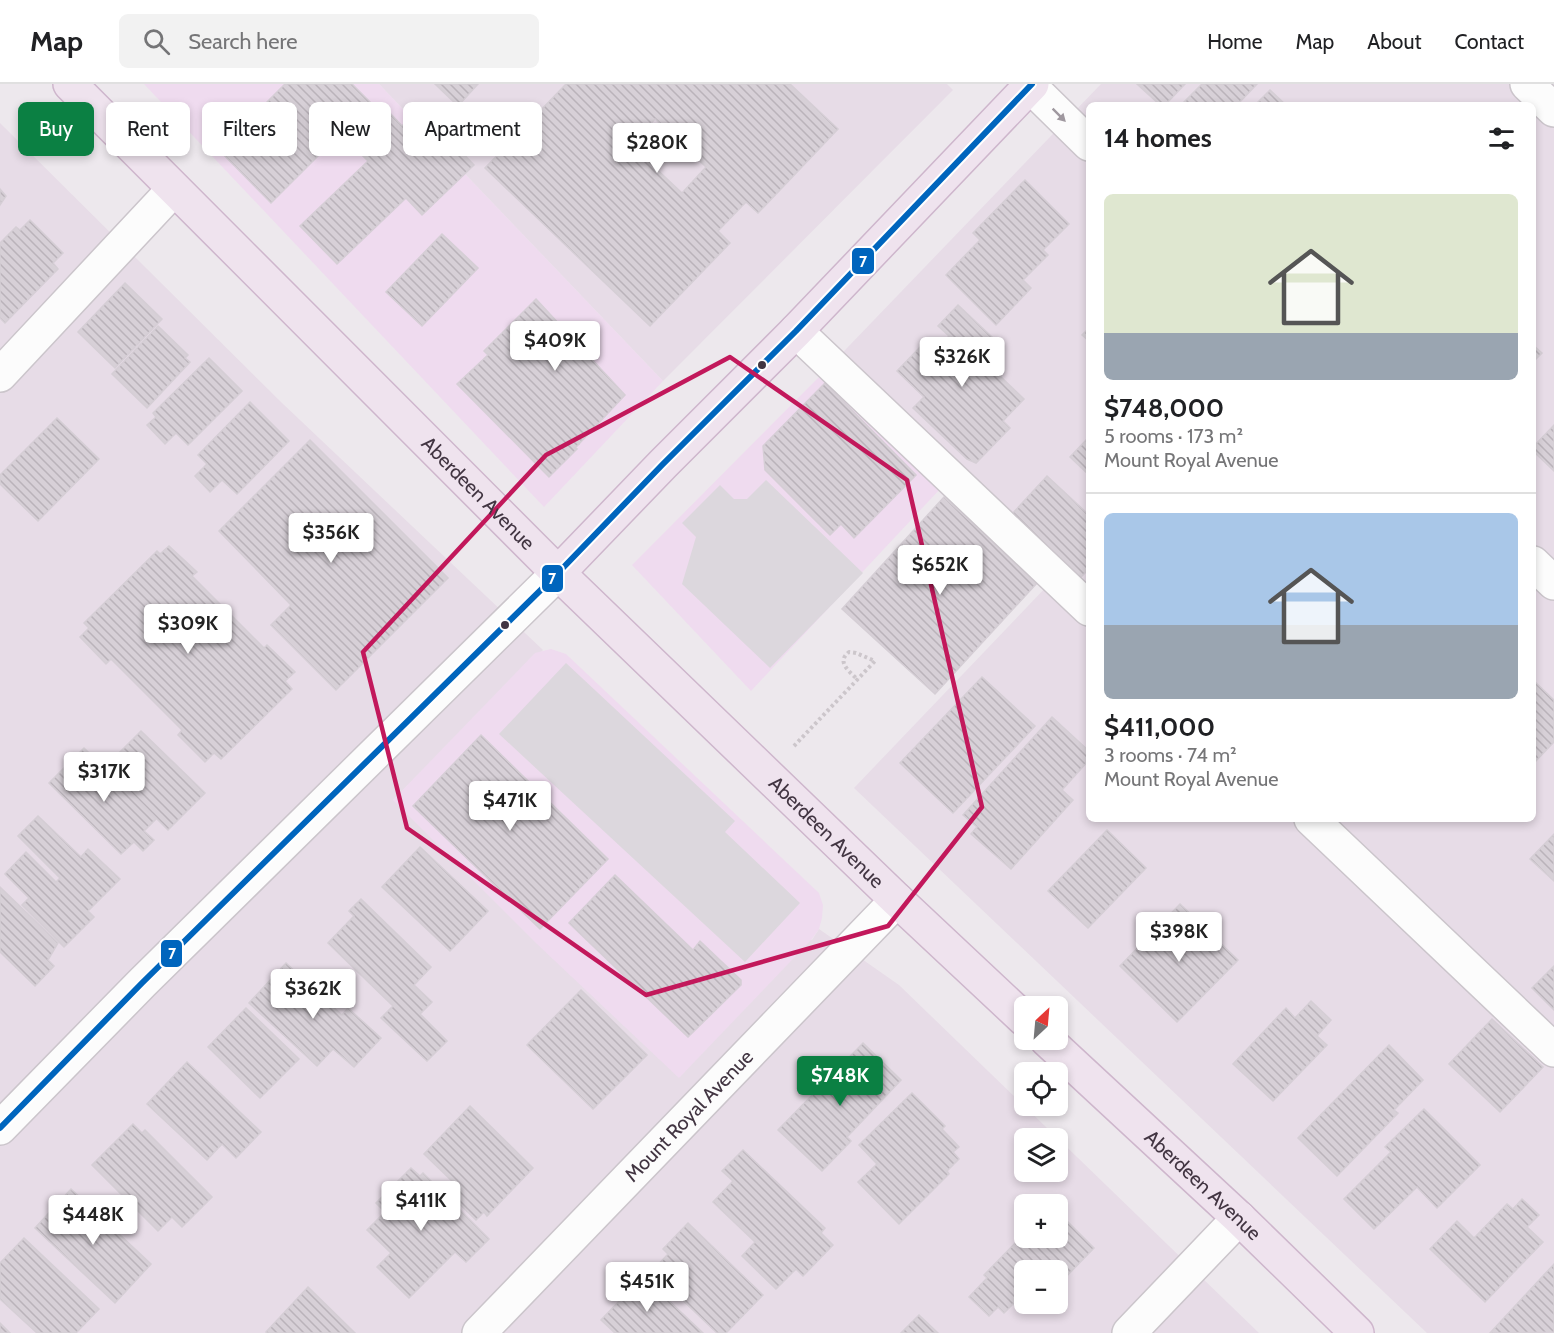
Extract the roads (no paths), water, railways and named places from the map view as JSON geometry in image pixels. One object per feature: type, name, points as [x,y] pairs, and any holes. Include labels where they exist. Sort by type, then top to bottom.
[{"type":"main road","name":"Aberdeen Avenue","points":[[70,84],[558,573],[897,900],[1014,1009]]},
{"type":"main road","points":[[558,573],[796,331],[1031,85]]},
{"type":"main road","name":"Aberdeen Avenue","points":[[1058,1050],[1239,1218],[1357,1333]]},
{"type":"street","points":[[1527,84],[1554,110]]},
{"type":"street","points":[[1031,85],[1086,141]]},
{"type":"street","points":[[0,375],[174,189]]},
{"type":"street","points":[[796,331],[1086,606]]},
{"type":"street","points":[[1536,566],[1554,583]]},
{"type":"street","points":[[0,1128],[150,974],[558,573]]},
{"type":"street","points":[[1314,822],[1554,1050]]},
{"type":"street","name":"Mount Royal Avenue","points":[[479,1333],[897,900]]},
{"type":"street","points":[[1129,1333],[1239,1218]]}]
